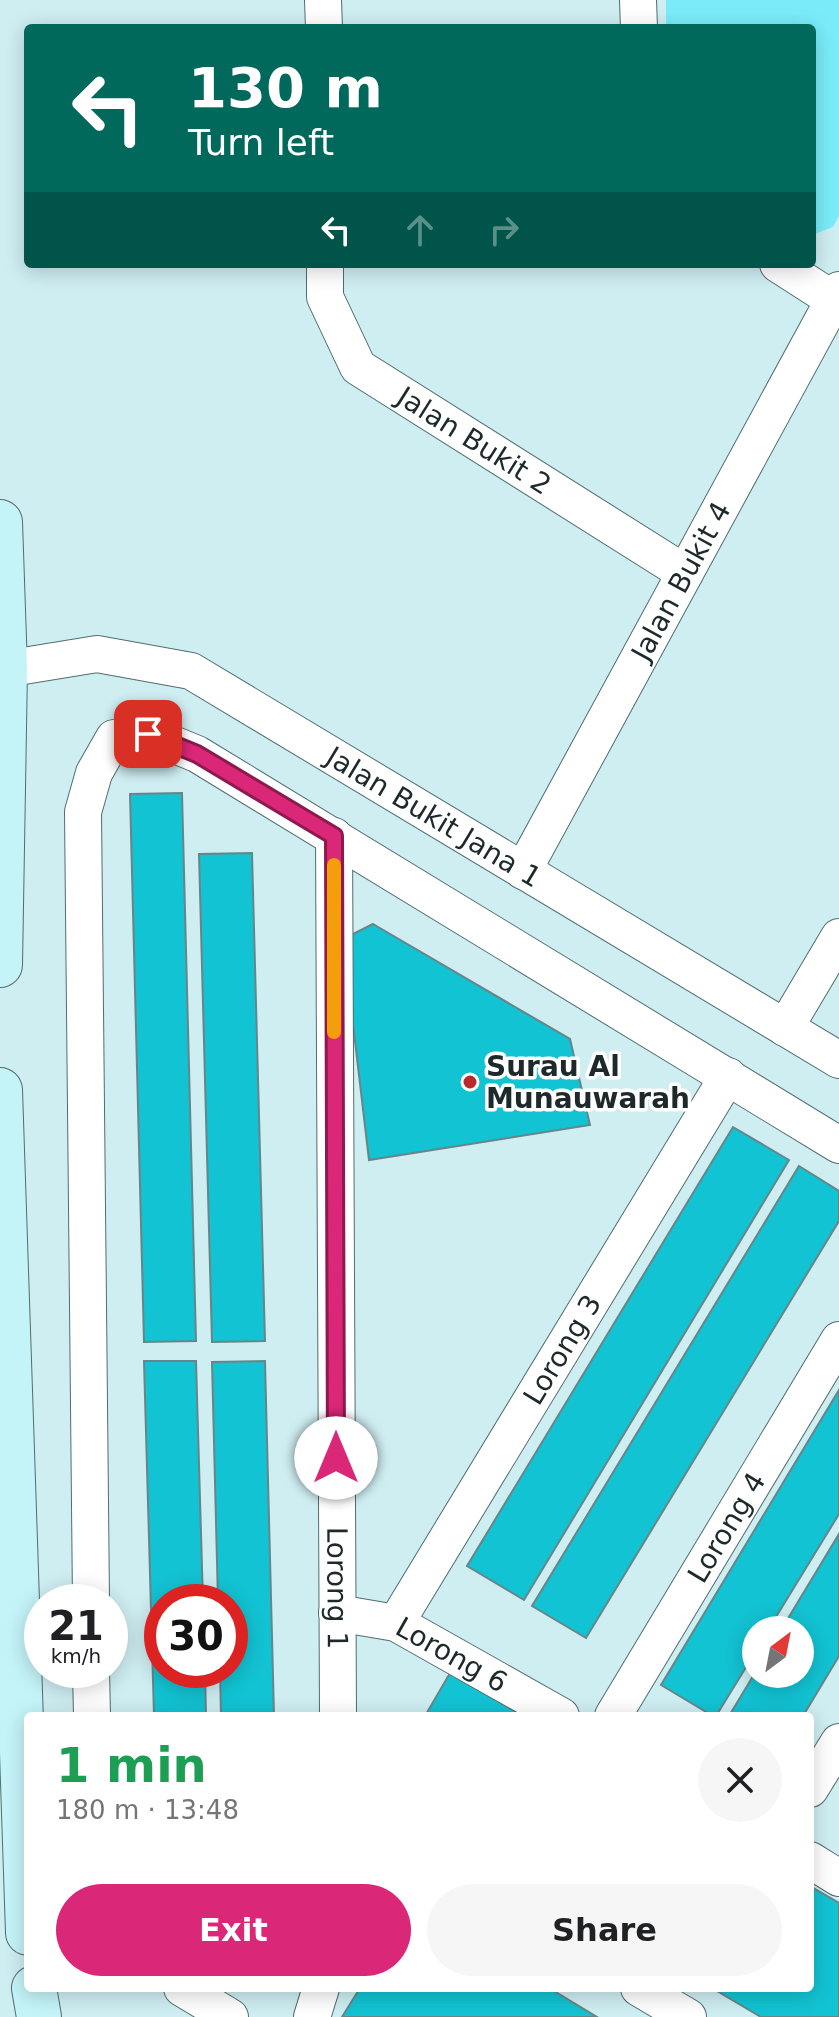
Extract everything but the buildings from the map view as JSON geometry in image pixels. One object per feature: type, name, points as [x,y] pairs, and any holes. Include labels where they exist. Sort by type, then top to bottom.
[{"type":"street","points":[[323,0],[324,24]]},
{"type":"street","points":[[638,0],[639,24]]},
{"type":"street","name":"Jalan Bukit 2","points":[[325,268],[325,297],[358,367],[685,573]]},
{"type":"street","points":[[785,268],[836,295]]},
{"type":"street","name":"Jalan Bukit 4","points":[[523,871],[836,295]]},
{"type":"street","points":[[0,522],[5,669],[0,965]]},
{"type":"street","name":"Jalan Bukit Jana 1","points":[[5,669],[97,654],[191,671],[839,1060]]},
{"type":"street","points":[[91,1584],[83,812],[94,773],[114,738],[148,734],[197,754],[839,1145]]},
{"type":"street","name":"Lorong 1","points":[[334,836],[338,1712]]},
{"type":"street","points":[[785,1028],[839,937]]},
{"type":"street","name":"Lorong 3","points":[[396,1623],[728,1076]]},
{"type":"street","points":[[0,1090],[18,1914]]},
{"type":"street","name":"Lorong 4","points":[[615,1712],[839,1340]]},
{"type":"street","name":"Lorong 6","points":[[337,1613],[396,1623],[554,1712]]},
{"type":"street","points":[[91,1688],[92,1712]]},
{"type":"street","points":[[814,1783],[839,1742]]},
{"type":"street","points":[[814,1862],[839,1878]]},
{"type":"street","points":[[35,1992],[39,2017]]},
{"type":"street","points":[[189,1992],[230,2017]]},
{"type":"street","points":[[312,2017],[320,1992]]},
{"type":"street","points":[[646,1992],[688,2017]]},
{"type":"shaded area","points":[[666,0],[839,0],[839,216],[833,227],[816,233],[816,24],[666,24]]},
{"type":"slow traffic","points":[[334,865],[334,1032]]},
{"type":"place","name":"Surau Al Munauwarah","points":[[470,1082]]},
{"type":"route","points":[[148,734],[197,754],[334,836],[336,1458]]}]
